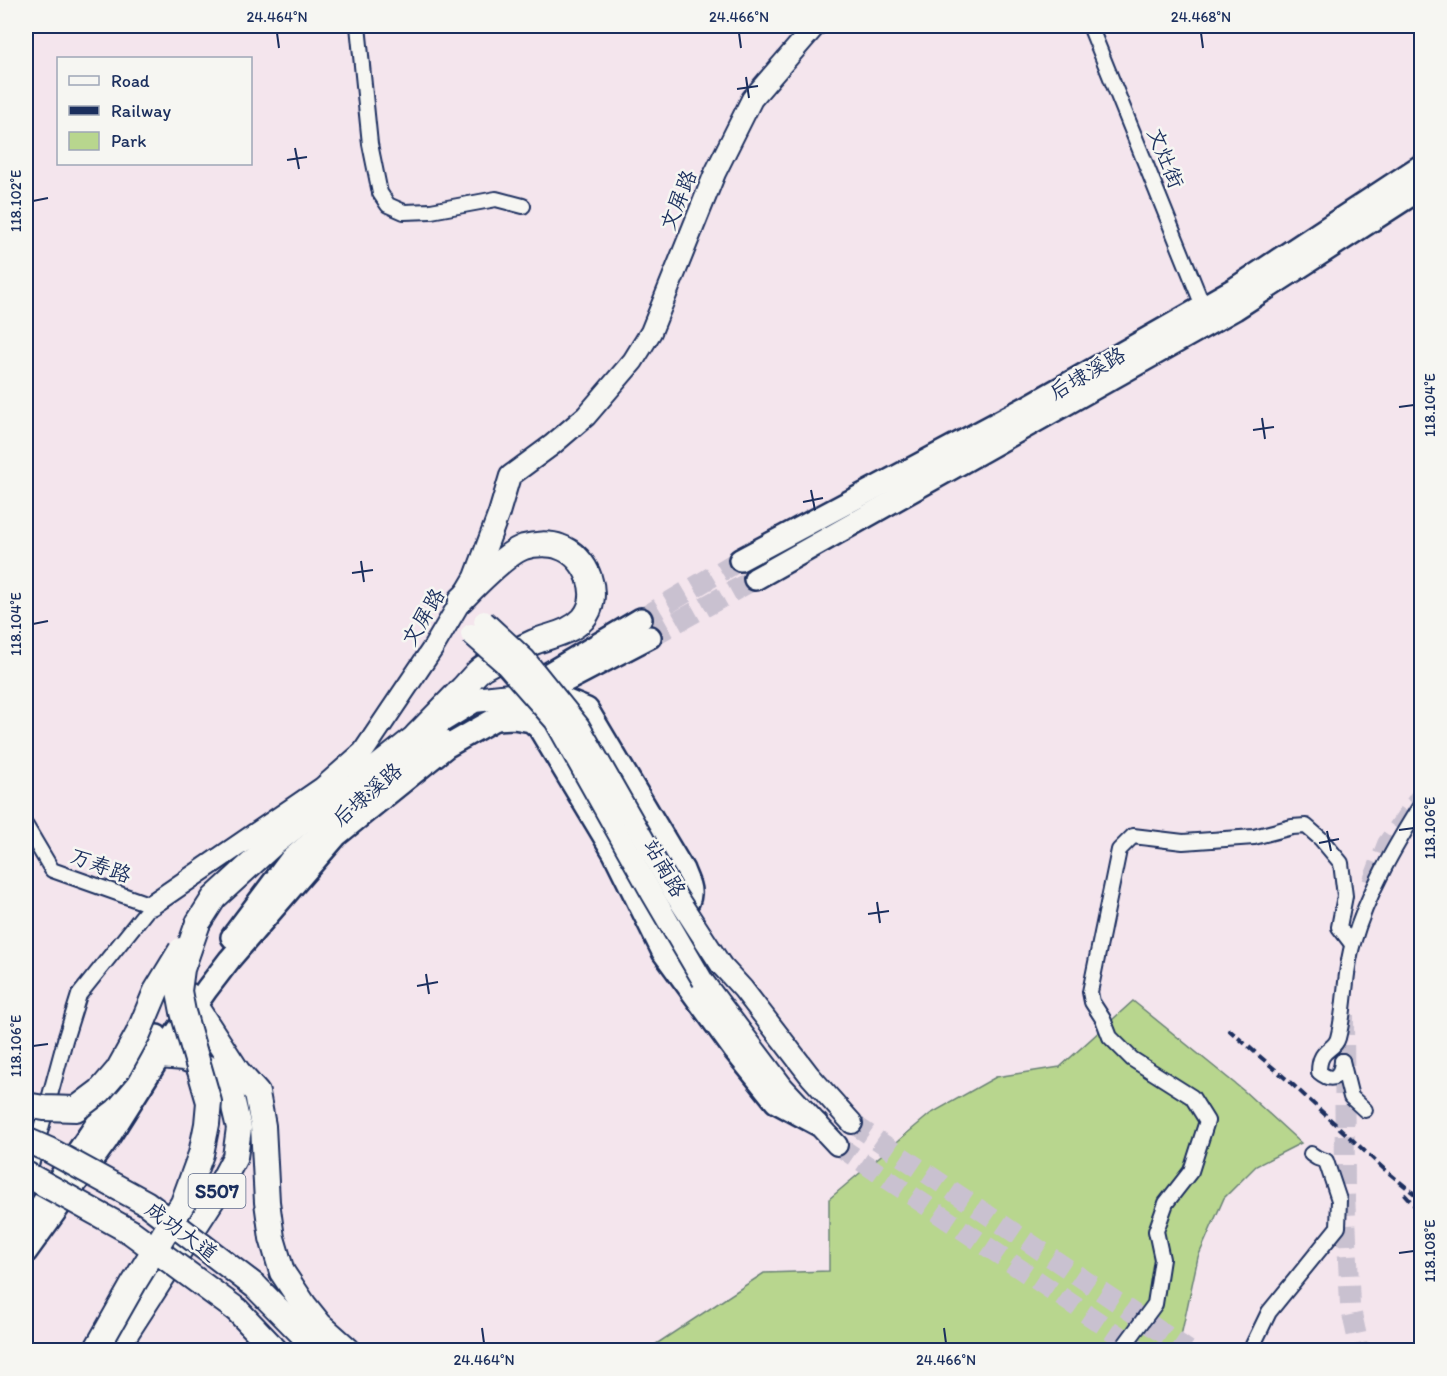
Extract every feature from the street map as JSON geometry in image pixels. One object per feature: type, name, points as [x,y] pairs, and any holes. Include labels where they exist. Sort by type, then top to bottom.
[{"type":"highway","points":[[26,1105],[76,1109],[99,1091],[118,1070],[138,1034],[156,990],[214,898],[274,843],[302,821],[344,794],[417,735],[482,668],[536,641],[571,629],[584,618],[590,606],[592,593],[590,580],[585,566],[561,547],[543,544],[523,547],[505,560],[456,608]]},
{"type":"highway","points":[[417,735],[474,700],[510,696]]},
{"type":"highway","points":[[96,1350],[183,1203],[201,1154],[207,1124],[208,1102],[179,991],[182,969],[198,923]]},
{"type":"highway","points":[[129,1350],[218,1210],[243,1156],[245,1117],[238,1072],[192,1000]]},
{"type":"highway","name":"S507","points":[[117,1350],[214,1197],[235,1157],[238,1138],[239,1128],[231,1094],[213,1070],[157,1048]]},
{"type":"highway","name":"S507","points":[[238,1072],[257,1093],[263,1126],[267,1202],[272,1238],[282,1272],[320,1325],[348,1350]]},
{"type":"highway","name":"成功大道","points":[[26,1140],[49,1150],[146,1203],[255,1286],[318,1350]]},
{"type":"highway","name":"成功大道","points":[[26,1174],[130,1232],[242,1316],[275,1350]]},
{"type":"highway","points":[[242,1316],[267,1350]]},
{"type":"main road","name":"文屏路","points":[[151,905],[322,788],[363,752],[433,648],[474,577],[499,513],[510,476],[586,416],[633,361],[651,332],[715,173],[752,99],[815,26]]},
{"type":"main road","name":"后埭溪路","points":[[740,560],[1025,408],[1234,289],[1422,165]]},
{"type":"main road","name":"后埭溪路","points":[[755,579],[1234,309],[1422,188]]},
{"type":"main road","name":"站南路","points":[[456,608],[478,627],[525,659],[579,726],[674,891],[721,965],[743,989],[810,1076],[852,1123]]},
{"type":"main road","name":"站南路","points":[[478,627],[504,663],[555,721],[651,894],[703,981],[783,1087],[837,1145]]},
{"type":"main road","name":"后埭溪路","points":[[192,1000],[290,860],[411,756],[510,696],[646,628],[495,719]]},
{"type":"main road","points":[[555,696],[587,709],[683,870],[691,892],[689,901],[682,910],[672,916],[661,917],[653,914],[631,888]]},
{"type":"main road","points":[[26,1227],[192,1000],[337,835],[446,747],[495,719],[513,718],[531,721],[539,728],[614,853],[663,952],[735,1051],[776,1102],[817,1124]]},
{"type":"main road","points":[[26,1252],[107,1140],[157,1048]]},
{"type":"street","points":[[358,26],[370,144],[380,193],[388,205],[404,212],[431,211],[496,199],[524,206]]},
{"type":"street","name":"文灶街","points":[[1090,26],[1203,306]]},
{"type":"street","points":[[1342,1061],[1340,1072],[1336,1077],[1324,1076],[1319,1072],[1319,1063],[1324,1053],[1337,1041],[1352,944],[1368,902],[1400,838],[1422,803]]},
{"type":"street","name":"万寿路","points":[[26,826],[52,870],[151,905]]},
{"type":"street","points":[[1121,1350],[1155,1304],[1162,1260],[1156,1231],[1166,1203],[1191,1171],[1207,1121],[1192,1097],[1132,1059],[1110,1038],[1103,1019],[1092,1002],[1090,993],[1119,850],[1133,837],[1183,842],[1254,837],[1292,827],[1306,826],[1321,839],[1341,863],[1345,896],[1339,927],[1352,944]]},
{"type":"street","name":"文屏路","points":[[26,1186],[79,995],[151,905]]},
{"type":"street","points":[[1339,1032],[1342,1061],[1351,1097],[1365,1110]]},
{"type":"street","points":[[1253,1350],[1253,1345],[1269,1312],[1338,1227],[1339,1200],[1326,1161],[1311,1154]]},
{"type":"green space","points":[[1133,1001],[1244,1091],[1301,1143],[1256,1166],[1224,1198],[1198,1257],[1178,1350],[647,1350],[764,1273],[829,1271],[829,1199],[930,1114],[996,1077],[1060,1067]]},
{"type":"tunnel","points":[[641,619],[740,560]]},
{"type":"tunnel","points":[[650,637],[755,579]]},
{"type":"tunnel","points":[[1372,883],[1387,844],[1422,794]]},
{"type":"tunnel","points":[[1344,1015],[1345,1194],[1350,1305],[1360,1350]]},
{"type":"tunnel","points":[[852,1123],[1188,1350]]},
{"type":"tunnel","points":[[837,1145],[1140,1350]]},
{"type":"railway","points":[[1228,1029],[1292,1084],[1384,1169],[1422,1200]]},
{"type":"railway","points":[[1404,1194],[1422,1214]]}]
